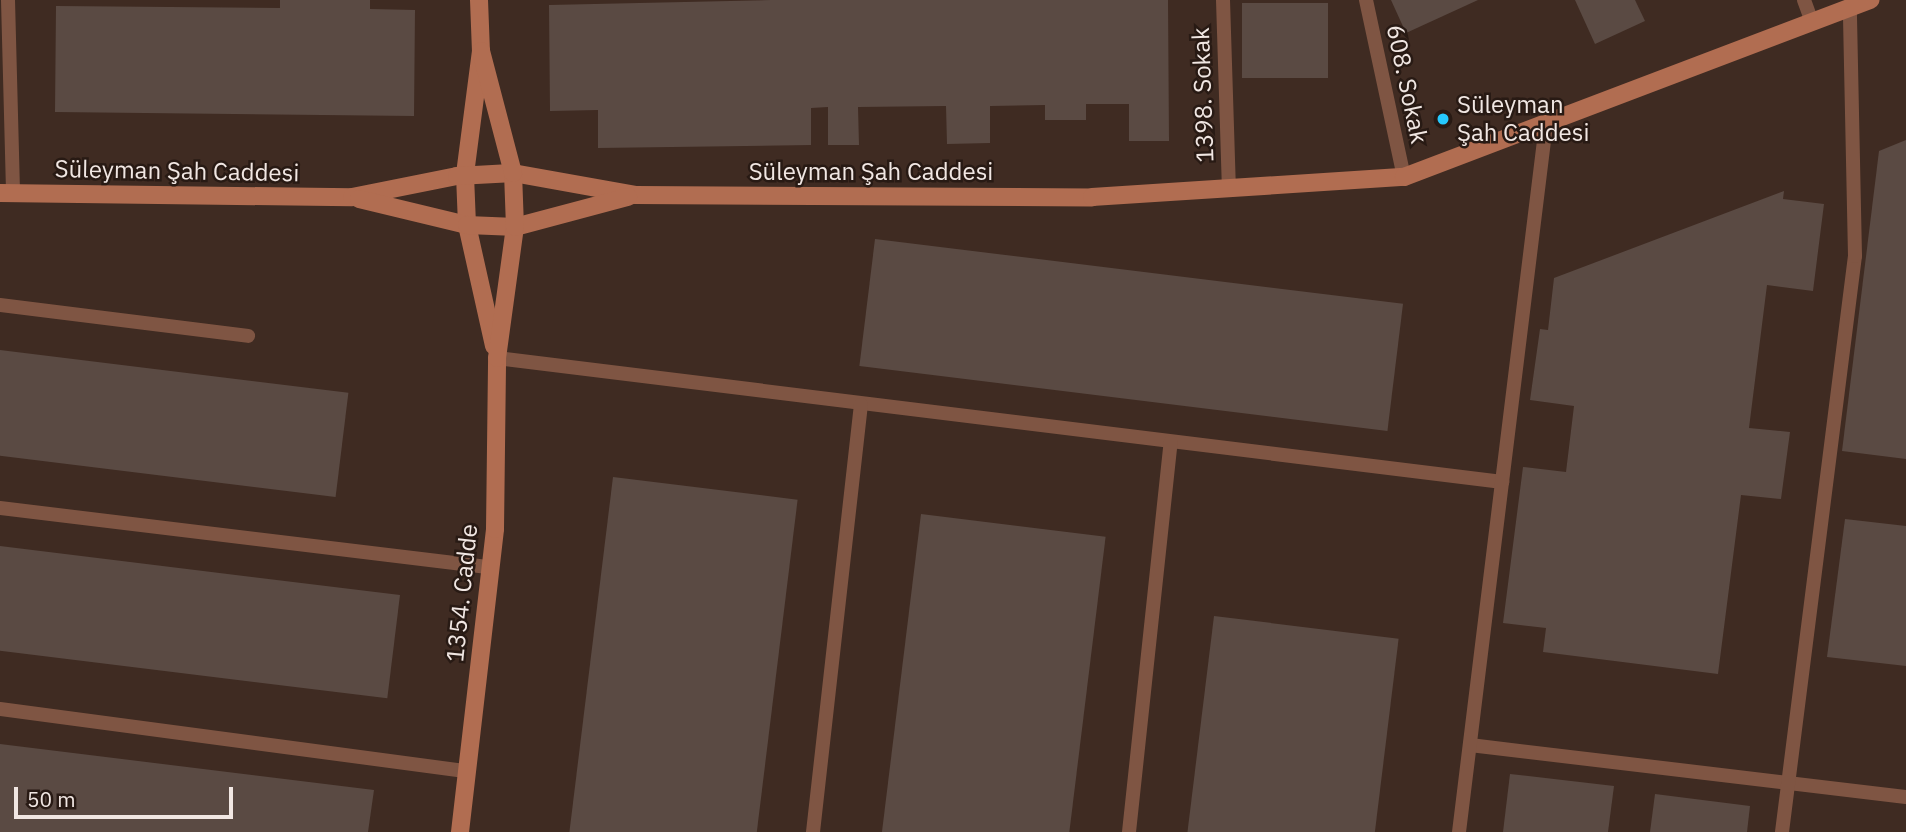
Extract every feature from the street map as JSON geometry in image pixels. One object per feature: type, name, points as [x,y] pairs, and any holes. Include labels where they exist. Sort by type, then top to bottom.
[{"type":"main road","name":"1354. Cadde","points":[[479,0],[481,51],[465,175],[467,225],[497,358]]},
{"type":"main road","name":"Süleyman Şah Caddesi","points":[[635,195],[1092,197],[1404,177],[1871,0]]},
{"type":"main road","name":"1354. Cadde","points":[[460,832],[491,568],[497,358],[515,227],[513,173],[481,51]]},
{"type":"main road","points":[[352,197],[465,175],[513,173],[635,195]]},
{"type":"main road","name":"Süleyman Şah Caddesi","points":[[7,193],[352,197]]},
{"type":"main road","points":[[352,197],[467,225],[515,227],[635,195]]},
{"type":"lane","points":[[7,193],[8,0]]},
{"type":"lane","name":"1398. Sokak","points":[[1223,0],[1229,189]]},
{"type":"lane","name":"608. Sokak","points":[[1366,0],[1404,177]]},
{"type":"lane","points":[[1804,0],[1812,22]]},
{"type":"lane","points":[[1782,832],[1855,256],[1850,8]]},
{"type":"lane","points":[[1460,832],[1546,124]]},
{"type":"lane","points":[[0,305],[248,336]]},
{"type":"lane","points":[[497,358],[1502,482]]},
{"type":"lane","points":[[813,832],[861,405]]},
{"type":"lane","points":[[1129,832],[1171,442]]},
{"type":"lane","points":[[0,508],[491,568]]},
{"type":"lane","points":[[0,709],[467,771]]},
{"type":"lane","points":[[1470,745],[1906,797]]},
{"type":"shaded area","points":[[0,0],[1906,0],[1906,832],[0,832]]},
{"type":"building","points":[[280,0],[370,0],[370,9],[415,10],[414,116],[55,112],[56,6],[280,8]]},
{"type":"building","points":[[771,0],[1168,0],[1169,141],[1129,141],[1129,104],[1086,104],[1086,120],[1045,120],[1045,105],[990,106],[990,143],[947,144],[946,106],[858,107],[859,145],[828,145],[828,107],[811,108],[811,145],[598,148],[598,110],[550,111],[549,5]]},
{"type":"building","points":[[1391,0],[1478,0],[1406,33]]},
{"type":"building","points":[[1575,0],[1635,0],[1645,21],[1595,44]]},
{"type":"building","points":[[1242,3],[1328,3],[1328,78],[1242,78]]},
{"type":"building","points":[[1906,140],[1906,459],[1842,451],[1879,151]]},
{"type":"building","points":[[1784,191],[1783,199],[1824,204],[1813,291],[1767,285],[1749,428],[1790,432],[1781,499],[1741,495],[1718,674],[1543,652],[1546,628],[1503,623],[1523,467],[1566,472],[1574,406],[1530,400],[1540,329],[1548,330],[1554,278]]},
{"type":"building","points":[[875,239],[1403,304],[1387,431],[859,366]]},
{"type":"building","points":[[0,350],[348,393],[336,497],[0,456]]},
{"type":"building","points":[[613,477],[798,500],[757,832],[569,832]]},
{"type":"building","points":[[921,514],[1106,537],[1069,832],[882,832]]},
{"type":"building","points":[[1845,519],[1906,526],[1906,666],[1827,657]]},
{"type":"building","points":[[0,546],[400,595],[387,698],[0,651]]},
{"type":"building","points":[[1214,616],[1399,639],[1375,832],[1187,832]]},
{"type":"building","points":[[0,744],[374,790],[368,832],[0,832]]},
{"type":"building","points":[[1510,774],[1614,786],[1608,832],[1503,832]]},
{"type":"building","points":[[1655,794],[1750,806],[1747,832],[1650,832]]},
{"type":"place","name":"Süleyman Şah Caddesi","points":[[1443,119]]}]
